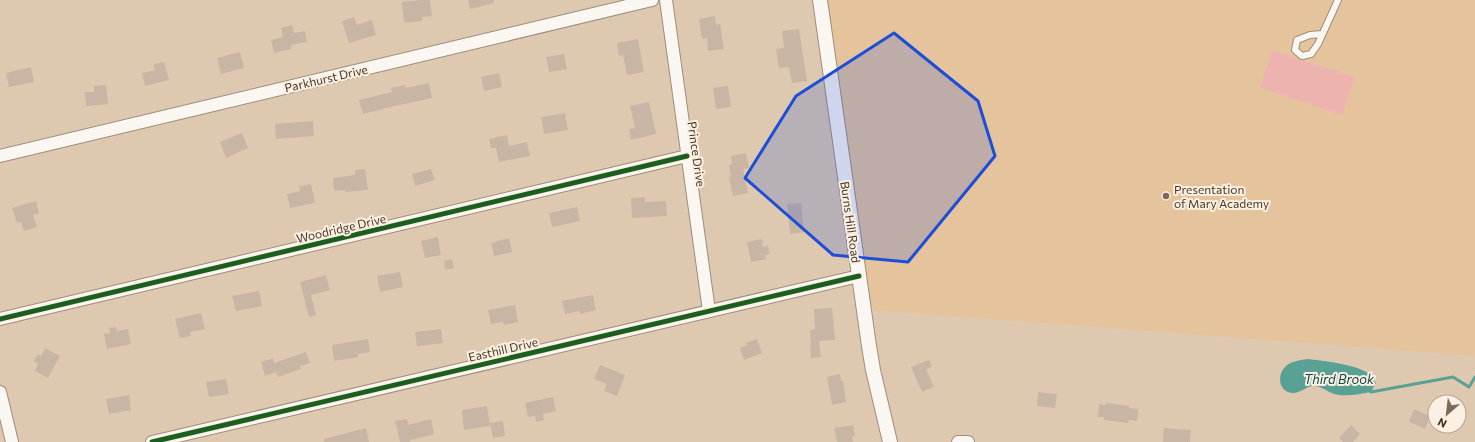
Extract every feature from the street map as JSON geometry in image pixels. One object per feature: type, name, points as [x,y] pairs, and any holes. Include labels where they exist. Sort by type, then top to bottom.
[{"type":"street","name":"Parkhurst Drive","points":[[0,156],[652,0]]},
{"type":"street","name":"Prince Drive","points":[[666,0],[709,312]]},
{"type":"street","name":"Burns Hill Road","points":[[820,0],[858,276],[873,370],[890,442]]},
{"type":"street","name":"Woodridge Drive","points":[[0,319],[687,156]]},
{"type":"street","name":"Easthill Drive","points":[[152,442],[858,276]]},
{"type":"street","points":[[0,392],[12,442]]},
{"type":"street","points":[[958,442],[968,442]]},
{"type":"lane","points":[[1322,34],[1310,35],[1297,40],[1295,50],[1302,56],[1311,54],[1318,44],[1338,0]]},
{"type":"highlighted area","points":[[894,33],[978,101],[995,156],[908,262],[833,255],[745,178],[796,96]]},
{"type":"shaded area","name":"Presentation of Mary Academy","points":[[827,0],[1475,0],[1475,356],[872,310]]},
{"type":"shaded area","points":[[1272,50],[1355,77],[1342,115],[1260,88]]},
{"type":"water","name":"Third Brook","points":[[1308,359],[1339,363],[1355,367],[1368,373],[1376,383],[1371,392],[1352,395],[1334,394],[1314,386],[1295,393],[1285,390],[1282,387],[1280,377],[1285,367],[1293,362]]},
{"type":"building","points":[[430,0],[432,16],[422,17],[422,21],[404,23],[402,2]]},
{"type":"building","points":[[468,0],[494,0],[494,3],[470,9]]},
{"type":"building","points":[[715,16],[716,25],[720,24],[724,49],[708,51],[707,38],[702,39],[699,19]]},
{"type":"building","points":[[354,17],[357,25],[372,20],[376,35],[349,43],[342,21]]},
{"type":"building","points":[[292,25],[294,33],[305,31],[307,42],[291,45],[291,49],[274,53],[271,40],[283,37],[281,28]]},
{"type":"building","points":[[799,29],[807,81],[792,83],[789,67],[779,68],[776,49],[784,48],[782,31]]},
{"type":"building","points":[[638,39],[644,72],[627,75],[623,55],[619,56],[617,43]]},
{"type":"building","points":[[240,52],[244,68],[221,74],[217,58]]},
{"type":"building","points":[[564,54],[567,69],[549,72],[546,57]]},
{"type":"building","points":[[164,62],[169,80],[145,86],[142,73],[155,70],[154,64]]},
{"type":"building","points":[[31,67],[34,82],[9,87],[6,73]]},
{"type":"building","points":[[499,73],[502,87],[484,91],[481,77]]},
{"type":"building","points":[[429,83],[432,98],[363,114],[359,100],[392,92],[391,88],[405,85],[406,88]]},
{"type":"building","points":[[106,85],[108,104],[86,106],[85,92],[94,92],[94,86]]},
{"type":"building","points":[[728,86],[731,107],[716,109],[713,88]]},
{"type":"building","points":[[649,102],[656,134],[631,140],[629,129],[635,128],[630,106]]},
{"type":"building","points":[[565,113],[568,130],[544,134],[541,117]]},
{"type":"building","points":[[313,121],[314,136],[276,139],[275,124]]},
{"type":"building","points":[[242,133],[248,148],[226,158],[220,142]]},
{"type":"building","points":[[507,135],[509,146],[527,142],[530,156],[499,162],[496,148],[491,148],[489,139]]},
{"type":"building","points":[[746,153],[749,168],[743,169],[748,193],[733,196],[729,177],[731,176],[729,165],[732,164],[731,156]]},
{"type":"building","points":[[365,169],[368,190],[345,192],[345,190],[334,191],[333,178],[355,175],[355,170]]},
{"type":"building","points":[[431,169],[435,180],[415,186],[412,174]]},
{"type":"building","points":[[311,184],[315,203],[290,208],[287,194],[300,191],[299,186]]},
{"type":"building","points":[[645,197],[645,202],[666,201],[667,216],[632,218],[631,198]]},
{"type":"building","points":[[36,201],[39,213],[33,215],[37,227],[24,231],[21,222],[17,223],[12,208]]},
{"type":"building","points":[[801,203],[804,232],[790,234],[787,204]]},
{"type":"building","points":[[577,207],[580,221],[552,227],[549,213]]},
{"type":"building","points":[[438,237],[441,255],[425,258],[421,241]]},
{"type":"building","points":[[509,238],[512,252],[494,256],[491,243]]},
{"type":"building","points":[[762,239],[763,247],[768,246],[770,254],[765,255],[766,259],[751,262],[747,242]]},
{"type":"building","points":[[452,259],[454,268],[445,270],[444,261]]},
{"type":"building","points":[[400,272],[403,287],[380,292],[377,276]]},
{"type":"building","points":[[326,275],[330,290],[311,295],[316,315],[309,317],[300,282]]},
{"type":"building","points":[[259,291],[262,306],[236,311],[232,296]]},
{"type":"building","points":[[593,295],[596,310],[580,314],[580,311],[565,314],[562,301]]},
{"type":"building","points":[[515,305],[518,322],[504,325],[503,322],[491,324],[488,310]]},
{"type":"building","points":[[832,308],[835,340],[819,341],[821,357],[811,358],[810,330],[815,329],[814,309]]},
{"type":"building","points":[[201,313],[205,329],[190,332],[191,336],[180,338],[175,319]]},
{"type":"building","points":[[116,327],[117,331],[128,329],[131,344],[107,349],[104,334],[110,333],[109,328]]},
{"type":"building","points":[[441,329],[443,343],[417,346],[415,332]]},
{"type":"building","points":[[368,339],[370,352],[358,354],[358,357],[334,361],[332,345]]},
{"type":"building","points":[[757,339],[762,353],[744,360],[740,348],[747,345],[746,343]]},
{"type":"building","points":[[45,348],[60,356],[48,378],[35,371],[38,364],[34,361],[38,354],[41,356]]},
{"type":"building","points":[[306,352],[310,363],[300,366],[301,369],[278,377],[276,372],[265,376],[261,362],[273,358],[274,363]]},
{"type":"building","points":[[929,360],[932,367],[926,369],[934,387],[922,392],[911,367]]},
{"type":"building","points":[[600,365],[625,375],[617,396],[604,391],[607,384],[594,379]]},
{"type":"building","points":[[840,374],[841,381],[843,381],[846,402],[832,405],[827,377]]},
{"type":"building","points":[[226,379],[229,394],[209,397],[206,382]]},
{"type":"building","points":[[1038,392],[1057,394],[1055,408],[1037,406]]},
{"type":"building","points":[[129,395],[131,410],[109,414],[106,399]]},
{"type":"building","points":[[553,397],[556,411],[543,414],[544,420],[536,422],[535,416],[528,417],[525,403]]},
{"type":"building","points":[[1106,403],[1130,406],[1129,408],[1138,409],[1137,421],[1129,420],[1128,423],[1104,420],[1104,417],[1098,417],[1099,404],[1106,405]]},
{"type":"building","points":[[487,406],[490,426],[464,430],[462,410]]},
{"type":"building","points":[[1414,409],[1427,415],[1427,424],[1425,429],[1409,422]]},
{"type":"building","points":[[407,419],[408,425],[431,419],[434,434],[410,440],[410,442],[400,442],[395,421]]},
{"type":"building","points":[[503,421],[505,436],[493,438],[490,423]]},
{"type":"building","points":[[853,425],[855,436],[852,437],[853,442],[837,442],[834,428]]},
{"type":"building","points":[[1351,425],[1360,434],[1353,442],[1343,442],[1339,438]]},
{"type":"building","points":[[366,428],[369,442],[324,442],[324,439]]},
{"type":"building","points":[[1164,428],[1191,430],[1190,442],[1163,442]]},
{"type":"waterway","name":"Third Brook","points":[[1371,392],[1453,377],[1469,387],[1475,377]]},
{"type":"cycle path","points":[[0,319],[687,156]]},
{"type":"cycle path","points":[[152,442],[859,276]]},
{"type":"place","name":"Presentation of Mary Academy","points":[[1166,196]]}]
